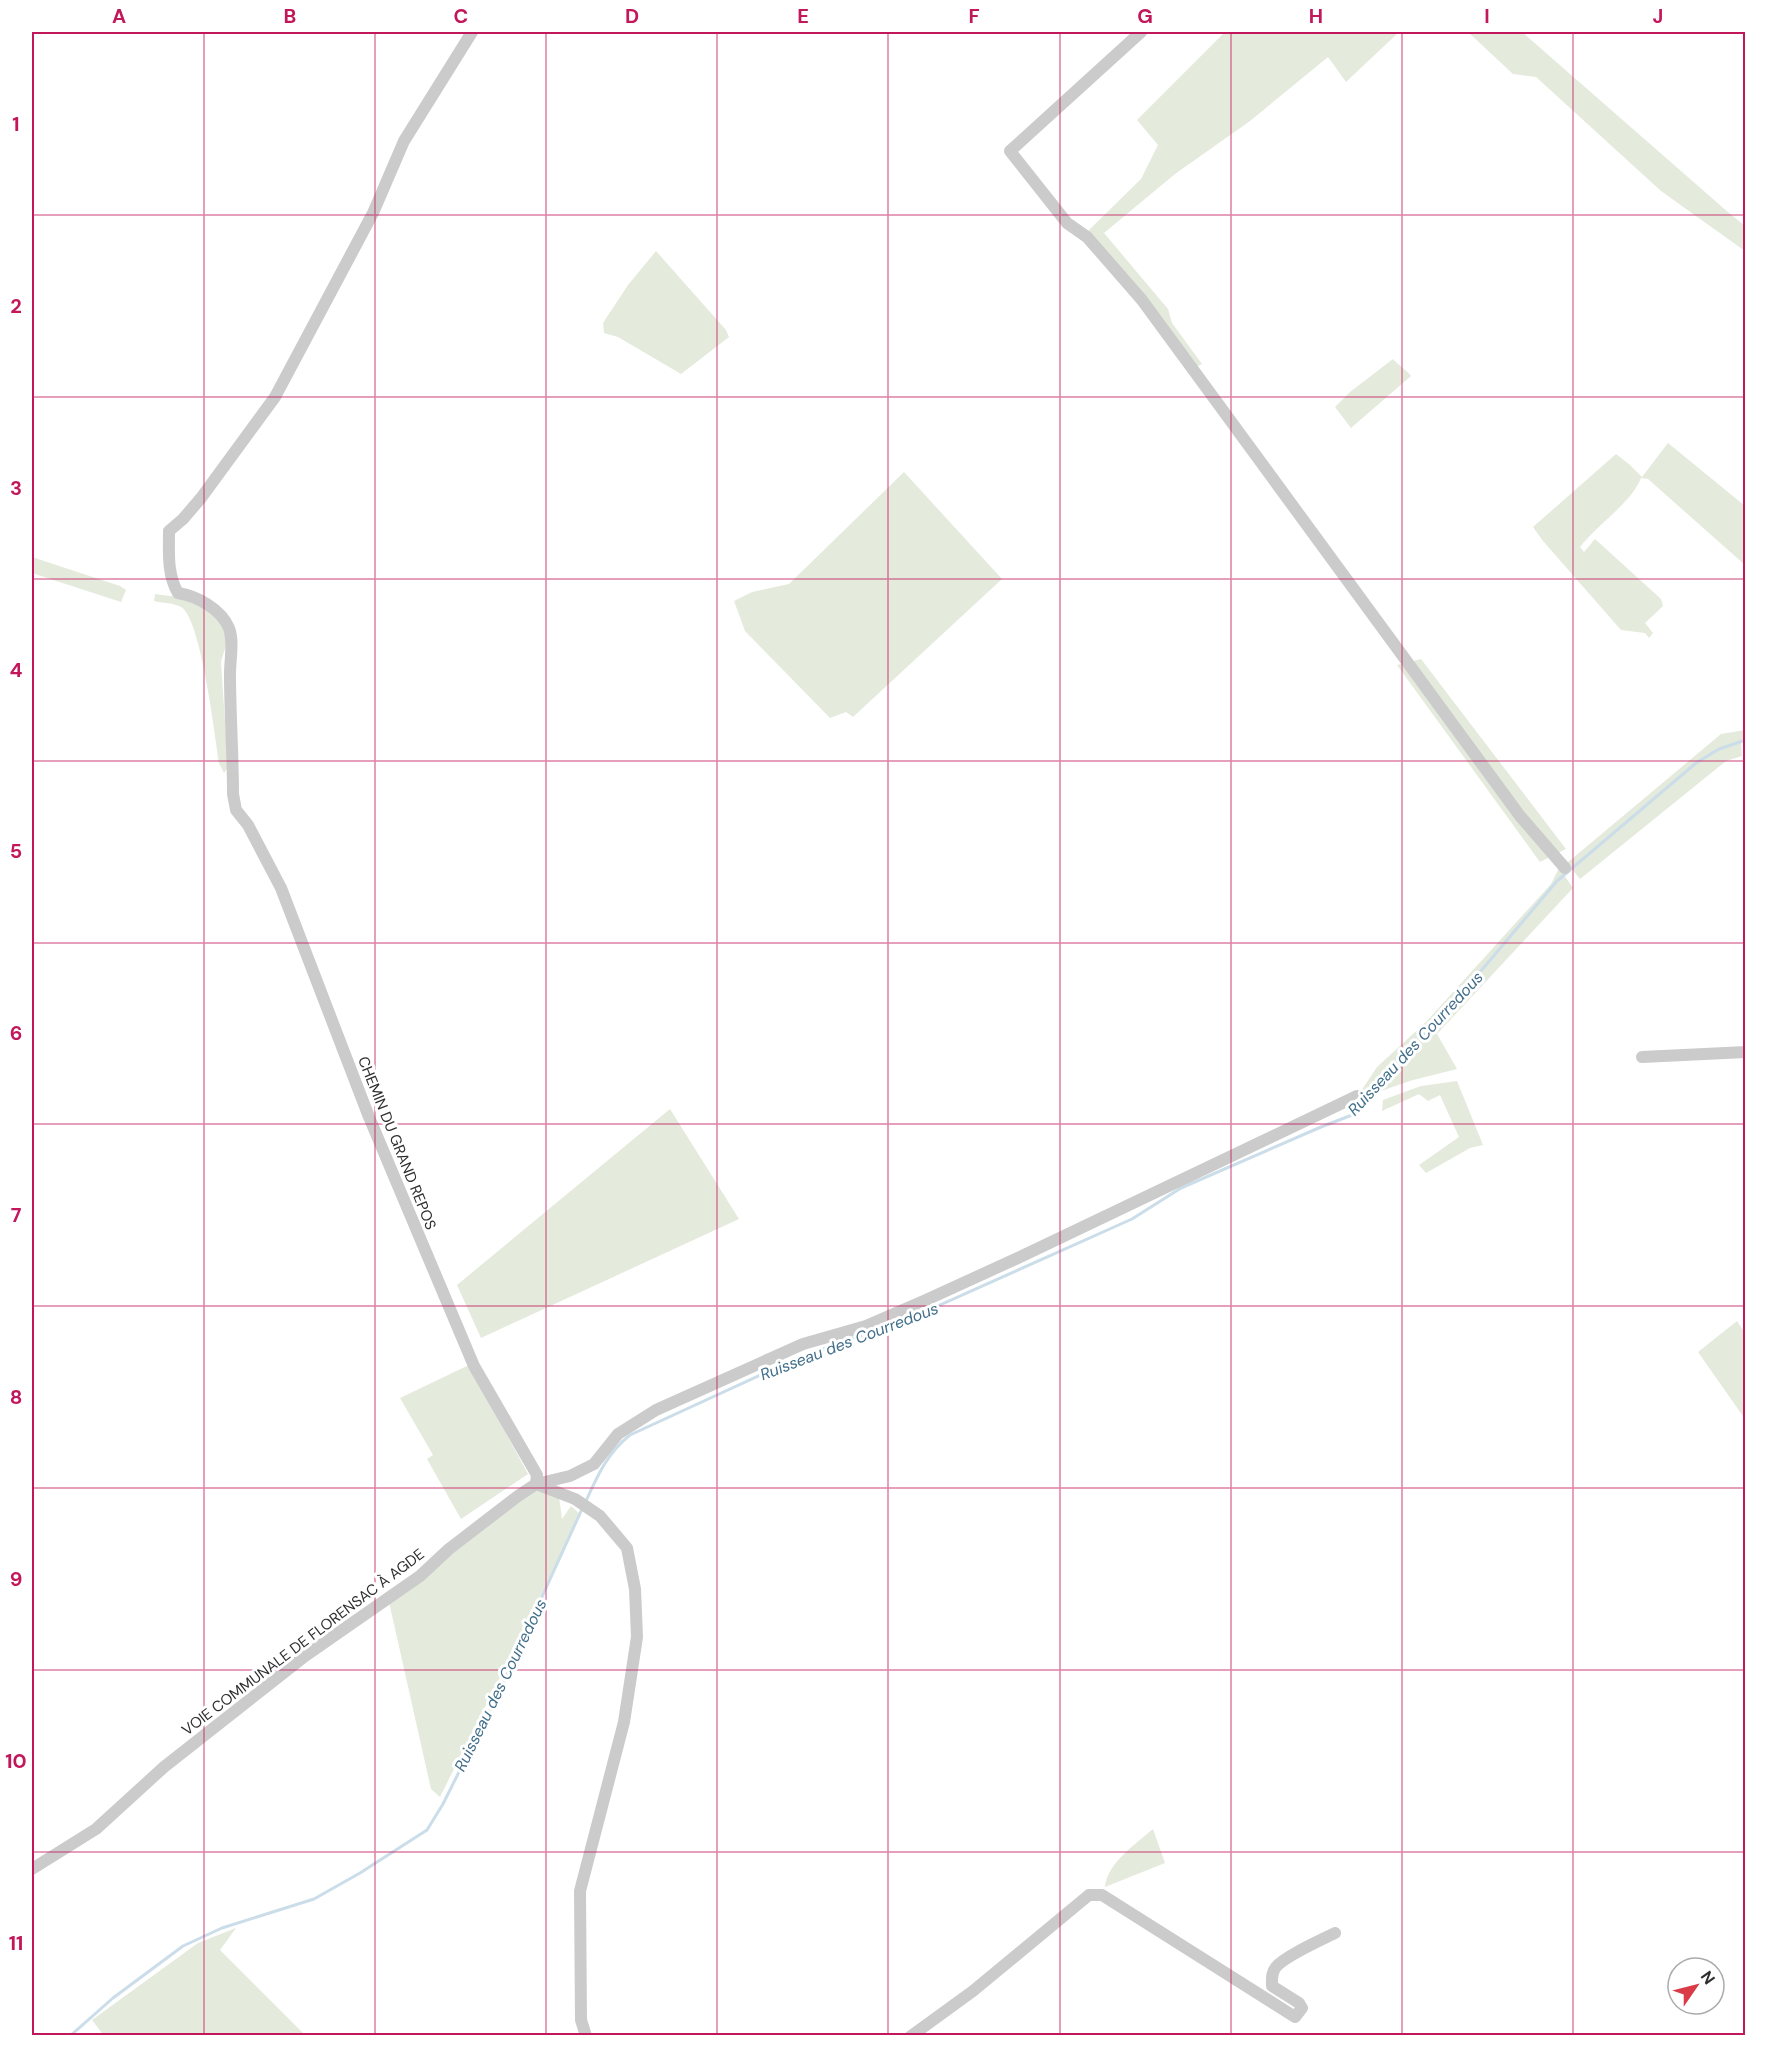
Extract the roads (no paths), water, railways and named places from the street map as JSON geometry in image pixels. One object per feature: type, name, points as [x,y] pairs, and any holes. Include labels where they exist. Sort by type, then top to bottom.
[{"type":"street","name":"CHEMIN DU GRAND REPOS","points":[[472,32],[404,141],[373,213],[275,397],[201,498],[169,531],[169,553],[172,584],[178,593],[192,595],[212,608],[221,616],[229,629],[233,794],[236,810],[264,852],[281,888],[369,1117],[474,1366],[537,1475],[536,1484]]},
{"type":"street","points":[[1141,32],[1010,151],[1067,223],[1087,237],[1142,300],[1520,816],[1565,868]]},
{"type":"street","points":[[1642,1057],[1746,1052]]},
{"type":"street","points":[[536,1484],[570,1476],[594,1464],[618,1434],[656,1410],[803,1344],[866,1326],[926,1300],[1357,1096]]},
{"type":"street","points":[[536,1484],[575,1499],[600,1516],[627,1548],[635,1589],[637,1637],[624,1722],[579,1891],[581,2020],[586,2036]]},
{"type":"street","name":"VOIE COMMUNALE DE FLORENSAC À AGDE","points":[[32,1869],[96,1829],[164,1767],[305,1656],[420,1576],[448,1549],[536,1484]]},
{"type":"street","points":[[911,2036],[973,1991],[1089,1896],[1102,1895],[1294,2017],[1302,2008],[1299,2003],[1272,1986],[1272,1976],[1276,1966],[1335,1933]]},
{"type":"waterway","name":"Ruisseau des Courredous","points":[[585,1503],[609,1458],[630,1435],[769,1371],[843,1341],[893,1326],[1132,1219],[1181,1188],[1352,1115],[1362,1108],[1376,1085],[1453,1004],[1557,881],[1696,763],[1719,749],[1746,740]]},
{"type":"waterway","name":"Ruisseau des Courredous","points":[[70,2036],[113,1998],[183,1946],[222,1928],[314,1899],[427,1830],[443,1804],[495,1700],[582,1509]]}]
